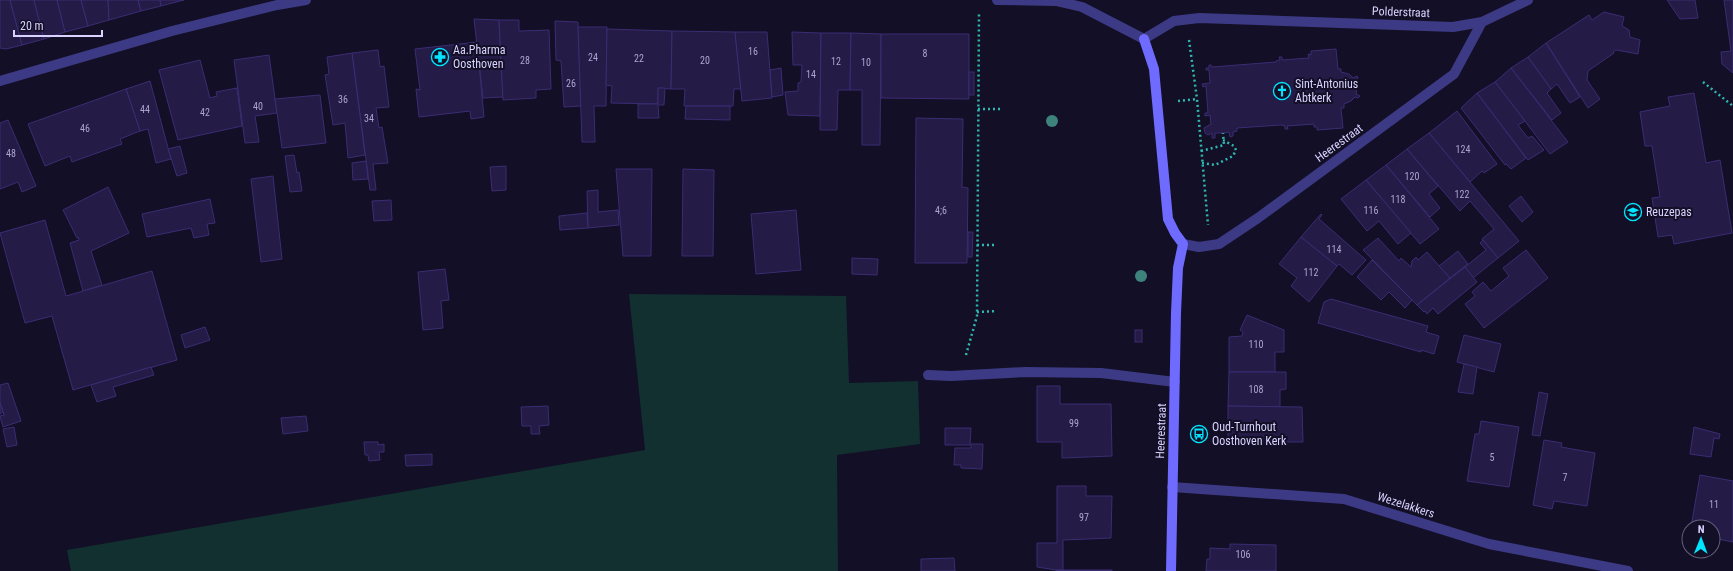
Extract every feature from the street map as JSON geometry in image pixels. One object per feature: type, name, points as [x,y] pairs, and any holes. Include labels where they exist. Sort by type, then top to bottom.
[{"type":"street","points":[[2,78],[277,2],[306,0]]},
{"type":"street","points":[[997,0],[1056,1],[1082,7],[1144,39],[1154,69],[1168,219],[1175,233],[1183,244]]},
{"type":"street","name":"Polderstraat","points":[[1144,39],[1174,21],[1207,18],[1453,26],[1482,22],[1528,0]]},
{"type":"street","name":"Heerestraat","points":[[1171,571],[1178,268],[1183,244],[1198,247],[1219,244],[1258,218],[1454,74],[1482,22]]},
{"type":"street","points":[[928,376],[1025,372],[1101,373],[1175,382]]},
{"type":"street","name":"Wezelakkers","points":[[1172,487],[1344,499],[1489,544],[1628,571]]},
{"type":"path","points":[[960,375],[977,312],[979,8]]},
{"type":"path","points":[[1186,19],[1197,99],[1208,228],[1211,245]]},
{"type":"path","points":[[1703,82],[1733,106]]},
{"type":"path","points":[[1157,103],[1197,99]]},
{"type":"path","points":[[978,109],[1000,110]]},
{"type":"path","points":[[1201,151],[1224,145],[1223,133]]},
{"type":"path","points":[[1202,163],[1215,165],[1233,156],[1236,150],[1234,146],[1224,140]]},
{"type":"path","points":[[977,245],[997,245]]},
{"type":"path","points":[[977,312],[997,311]]},
{"type":"green space","points":[[629,294],[846,296],[849,383],[918,381],[920,444],[837,455],[838,571],[71,571],[67,550],[645,450]]},
{"type":"building","points":[[0,0],[10,0],[22,45],[6,49],[0,48]]},
{"type":"building","points":[[10,0],[34,0],[44,39],[22,45]]},
{"type":"building","points":[[34,0],[57,0],[65,32],[44,39]]},
{"type":"building","points":[[57,0],[81,0],[88,26],[65,32]]},
{"type":"building","points":[[81,0],[108,0],[109,20],[88,26]]},
{"type":"building","points":[[108,0],[138,0],[141,11],[109,20]]},
{"type":"building","points":[[138,0],[160,0],[161,6],[141,11]]},
{"type":"building","points":[[160,0],[184,0],[161,6]]},
{"type":"building","points":[[1667,0],[1695,0],[1698,18],[1680,19]]},
{"type":"building","points":[[1724,0],[1733,0],[1733,73],[1722,64],[1721,52],[1731,51]]},
{"type":"building","points":[[1604,12],[1624,17],[1622,26],[1629,30],[1630,37],[1640,40],[1638,54],[1616,50],[1588,71],[1587,80],[1600,99],[1588,108],[1546,43],[1589,15],[1592,20]]},
{"type":"building","points":[[474,19],[499,20],[503,97],[483,98]]},
{"type":"building","points":[[499,20],[519,20],[519,31],[549,30],[551,89],[536,90],[536,98],[503,100]]},
{"type":"building","points":[[555,21],[578,22],[581,106],[564,107],[561,61],[556,60]]},
{"type":"building","points":[[578,27],[607,27],[606,106],[594,106],[595,142],[582,142]]},
{"type":"building","points":[[607,29],[672,31],[671,89],[658,88],[658,104],[611,103],[612,86],[606,85]]},
{"type":"building","points":[[672,31],[735,32],[741,89],[734,89],[733,106],[684,106],[685,89],[671,89]]},
{"type":"building","points":[[735,32],[767,32],[772,98],[742,101]]},
{"type":"building","points":[[792,32],[821,33],[820,116],[788,115],[785,92],[798,91],[798,83],[801,82],[802,65],[793,65]]},
{"type":"building","points":[[821,33],[851,33],[850,90],[838,90],[837,130],[820,130]]},
{"type":"building","points":[[851,33],[881,34],[880,145],[862,145],[862,90],[850,90]]},
{"type":"building","points":[[881,34],[969,34],[969,99],[881,98]]},
{"type":"building","points":[[477,42],[484,117],[471,119],[470,111],[419,117],[416,89],[420,90],[415,49]]},
{"type":"building","points":[[1546,43],[1580,97],[1570,103],[1557,84],[1551,89],[1528,57]]},
{"type":"building","name":"Sint-Antonius Abtkerk","points":[[1336,49],[1338,69],[1341,69],[1341,72],[1349,74],[1353,78],[1357,76],[1358,78],[1355,81],[1357,86],[1356,94],[1360,96],[1358,98],[1355,97],[1351,101],[1344,104],[1344,108],[1341,108],[1343,128],[1317,130],[1317,127],[1314,127],[1314,124],[1287,126],[1288,129],[1285,129],[1285,126],[1281,125],[1237,128],[1237,131],[1233,132],[1233,136],[1230,137],[1229,132],[1215,133],[1215,138],[1212,138],[1212,133],[1208,135],[1205,133],[1204,128],[1211,124],[1210,115],[1205,116],[1205,113],[1208,113],[1206,86],[1203,87],[1202,84],[1210,83],[1209,70],[1206,70],[1206,68],[1209,68],[1209,65],[1212,67],[1276,62],[1280,60],[1279,57],[1282,57],[1282,60],[1309,58],[1308,54],[1311,55],[1311,51]]},
{"type":"building","points":[[378,50],[380,67],[384,66],[389,107],[376,108],[379,128],[382,127],[388,163],[373,164],[376,190],[370,190],[352,53]]},
{"type":"building","points":[[352,53],[365,155],[348,158],[345,123],[333,125],[325,75],[329,74],[327,57]]},
{"type":"building","points":[[269,55],[277,113],[255,116],[259,142],[245,143],[234,60]]},
{"type":"building","points":[[1528,57],[1551,89],[1547,93],[1561,113],[1552,120],[1511,68]]},
{"type":"building","points":[[200,60],[210,98],[217,96],[216,92],[237,88],[242,126],[178,140],[159,70]]},
{"type":"building","points":[[781,68],[783,95],[772,97],[770,70]]},
{"type":"building","points":[[1511,68],[1568,142],[1550,154],[1495,82]]},
{"type":"building","points":[[969,72],[974,72],[974,95],[969,95]]},
{"type":"building","points":[[150,81],[171,159],[156,163],[148,129],[140,131],[126,89]]},
{"type":"building","points":[[1495,82],[1525,121],[1518,125],[1528,138],[1532,136],[1544,150],[1528,160],[1477,93]]},
{"type":"building","points":[[658,88],[665,88],[664,105],[658,105],[659,118],[638,118],[638,104],[658,104]]},
{"type":"building","points":[[126,89],[140,131],[120,139],[122,144],[72,162],[70,156],[45,166],[28,124]]},
{"type":"building","points":[[1477,93],[1526,158],[1511,169],[1506,164],[1505,165],[1461,108]]},
{"type":"building","points":[[1694,93],[1706,163],[1720,160],[1732,233],[1674,244],[1672,235],[1658,237],[1652,198],[1660,197],[1652,146],[1645,146],[1640,112],[1670,106],[1668,97]]},
{"type":"building","points":[[320,95],[326,143],[282,148],[275,99]]},
{"type":"building","points":[[686,106],[730,106],[730,120],[685,119]]},
{"type":"building","points":[[1457,111],[1497,164],[1484,173],[1482,171],[1470,182],[1429,133]]},
{"type":"building","points":[[916,118],[963,119],[962,187],[968,188],[967,263],[915,263]]},
{"type":"building","points":[[8,120],[36,186],[22,192],[18,182],[0,189],[0,123]]},
{"type":"building","points":[[1429,133],[1519,241],[1498,258],[1482,239],[1494,229],[1470,201],[1460,211],[1407,149]]},
{"type":"building","points":[[180,146],[187,173],[177,176],[168,149]]},
{"type":"building","points":[[1407,149],[1438,186],[1429,194],[1440,208],[1430,217],[1386,165]]},
{"type":"building","points":[[294,155],[302,191],[290,192],[285,156]]},
{"type":"building","points":[[366,161],[368,179],[353,180],[352,163]]},
{"type":"building","points":[[1386,165],[1439,229],[1420,244],[1366,180]]},
{"type":"building","points":[[506,166],[506,190],[492,191],[490,167]]},
{"type":"building","points":[[616,169],[652,169],[651,256],[623,256]]},
{"type":"building","points":[[683,169],[714,170],[713,256],[682,256]]},
{"type":"building","points":[[273,176],[282,259],[261,262],[251,179]]},
{"type":"building","points":[[1366,180],[1411,233],[1398,244],[1379,221],[1367,231],[1341,199]]},
{"type":"building","points":[[108,187],[129,233],[91,251],[102,285],[83,291],[70,243],[79,240],[63,210]]},
{"type":"building","points":[[598,190],[598,212],[618,210],[619,225],[588,228],[587,191]]},
{"type":"building","points":[[1521,196],[1533,212],[1522,222],[1509,206]]},
{"type":"building","points":[[210,199],[215,223],[207,224],[209,235],[194,238],[191,228],[147,237],[142,214]]},
{"type":"building","points":[[391,200],[392,220],[374,221],[372,201]]},
{"type":"building","points":[[796,210],[801,270],[756,274],[751,214]]},
{"type":"building","points":[[587,213],[588,228],[560,230],[559,216]]},
{"type":"building","points":[[1321,214],[1322,215],[1319,219],[1366,260],[1352,275],[1339,264],[1337,266],[1301,237]]},
{"type":"building","points":[[45,220],[66,296],[152,271],[177,360],[73,390],[52,316],[25,323],[0,233]]},
{"type":"building","points":[[968,232],[973,232],[972,257],[968,257]]},
{"type":"building","points":[[1301,237],[1337,266],[1309,302],[1291,286],[1297,278],[1279,264]]},
{"type":"building","points":[[1378,238],[1399,261],[1401,258],[1411,267],[1412,261],[1416,257],[1418,260],[1427,252],[1450,278],[1417,305],[1363,250]]},
{"type":"building","points":[[1483,240],[1498,258],[1473,278],[1465,267],[1486,250],[1480,243]]},
{"type":"building","points":[[1526,250],[1548,278],[1484,328],[1465,304],[1475,296],[1472,292],[1483,282],[1491,291],[1509,276],[1503,268]]},
{"type":"building","points":[[1458,251],[1468,264],[1450,278],[1439,266]]},
{"type":"building","points":[[852,258],[878,259],[877,275],[852,274]]},
{"type":"building","points":[[1372,260],[1412,300],[1405,308],[1389,292],[1381,300],[1357,277]]},
{"type":"building","points":[[1465,267],[1477,282],[1438,314],[1433,308],[1427,314],[1417,305]]},
{"type":"building","points":[[445,269],[449,300],[441,301],[443,328],[423,330],[418,272]]},
{"type":"building","points":[[1331,299],[1428,326],[1426,332],[1439,336],[1434,354],[1421,350],[1421,352],[1318,323],[1324,302]]},
{"type":"building","points":[[1247,315],[1284,330],[1284,352],[1275,352],[1275,372],[1229,372],[1229,337],[1242,336],[1243,332],[1240,330]]},
{"type":"building","points":[[205,327],[210,340],[185,348],[181,335]]},
{"type":"building","points":[[1135,330],[1142,330],[1142,342],[1135,342]]},
{"type":"building","points":[[1464,335],[1501,344],[1494,372],[1457,362]]},
{"type":"building","points":[[1464,364],[1477,367],[1473,394],[1458,392]]},
{"type":"building","points":[[151,367],[154,375],[113,387],[116,396],[97,402],[91,385]]},
{"type":"building","points":[[1229,372],[1286,372],[1286,389],[1280,390],[1280,407],[1228,406]]},
{"type":"building","points":[[8,383],[21,421],[3,427],[0,416],[4,415],[0,403],[0,385]]},
{"type":"building","points":[[1037,386],[1060,386],[1060,404],[1111,404],[1112,456],[1062,458],[1062,442],[1037,442]]},
{"type":"building","points":[[1539,392],[1548,394],[1540,436],[1532,435]]},
{"type":"building","points":[[0,403],[3,412],[0,414]]},
{"type":"building","points":[[548,406],[549,425],[539,426],[540,434],[531,434],[531,426],[522,426],[521,407]]},
{"type":"building","points":[[1228,406],[1302,407],[1303,442],[1228,442]]},
{"type":"building","points":[[306,416],[308,431],[283,434],[281,418]]},
{"type":"building","points":[[1481,421],[1519,427],[1509,487],[1467,481],[1475,434],[1479,434]]},
{"type":"building","points":[[14,427],[17,445],[7,447],[3,429]]},
{"type":"building","points":[[1694,427],[1720,434],[1719,439],[1714,438],[1711,457],[1690,454]]},
{"type":"building","points":[[945,428],[971,428],[970,445],[945,445]]},
{"type":"building","points":[[1544,440],[1562,443],[1561,447],[1595,453],[1587,506],[1554,501],[1552,509],[1533,505]]},
{"type":"building","points":[[364,442],[378,442],[378,445],[384,444],[384,452],[379,452],[380,460],[369,461],[368,455],[365,455]]},
{"type":"building","points":[[971,444],[983,444],[982,469],[961,468],[961,465],[954,465],[955,448],[971,448]]},
{"type":"building","points":[[432,454],[432,465],[406,466],[405,455]]},
{"type":"building","points":[[1700,475],[1733,481],[1733,542],[1721,540],[1721,519],[1692,519]]},
{"type":"building","points":[[1057,486],[1086,486],[1086,496],[1112,496],[1111,538],[1063,540],[1063,570],[1037,567],[1037,543],[1057,543]]},
{"type":"building","points":[[1230,544],[1276,545],[1276,571],[1206,571],[1207,559],[1210,559],[1210,548],[1230,549]]},
{"type":"building","points":[[954,558],[955,571],[921,571],[921,559]]},
{"type":"building","points":[[1112,570],[1112,571],[1056,571]]},
{"type":"place","name":"Aa.Pharma Oosthoven","points":[[440,57]]},
{"type":"place","name":"Sint-Antonius Abtkerk","points":[[1282,91]]},
{"type":"place","name":"Reuzepas","points":[[1633,212]]},
{"type":"place","name":"Oud-Turnhout Oosthoven Kerk","points":[[1199,434]]}]
